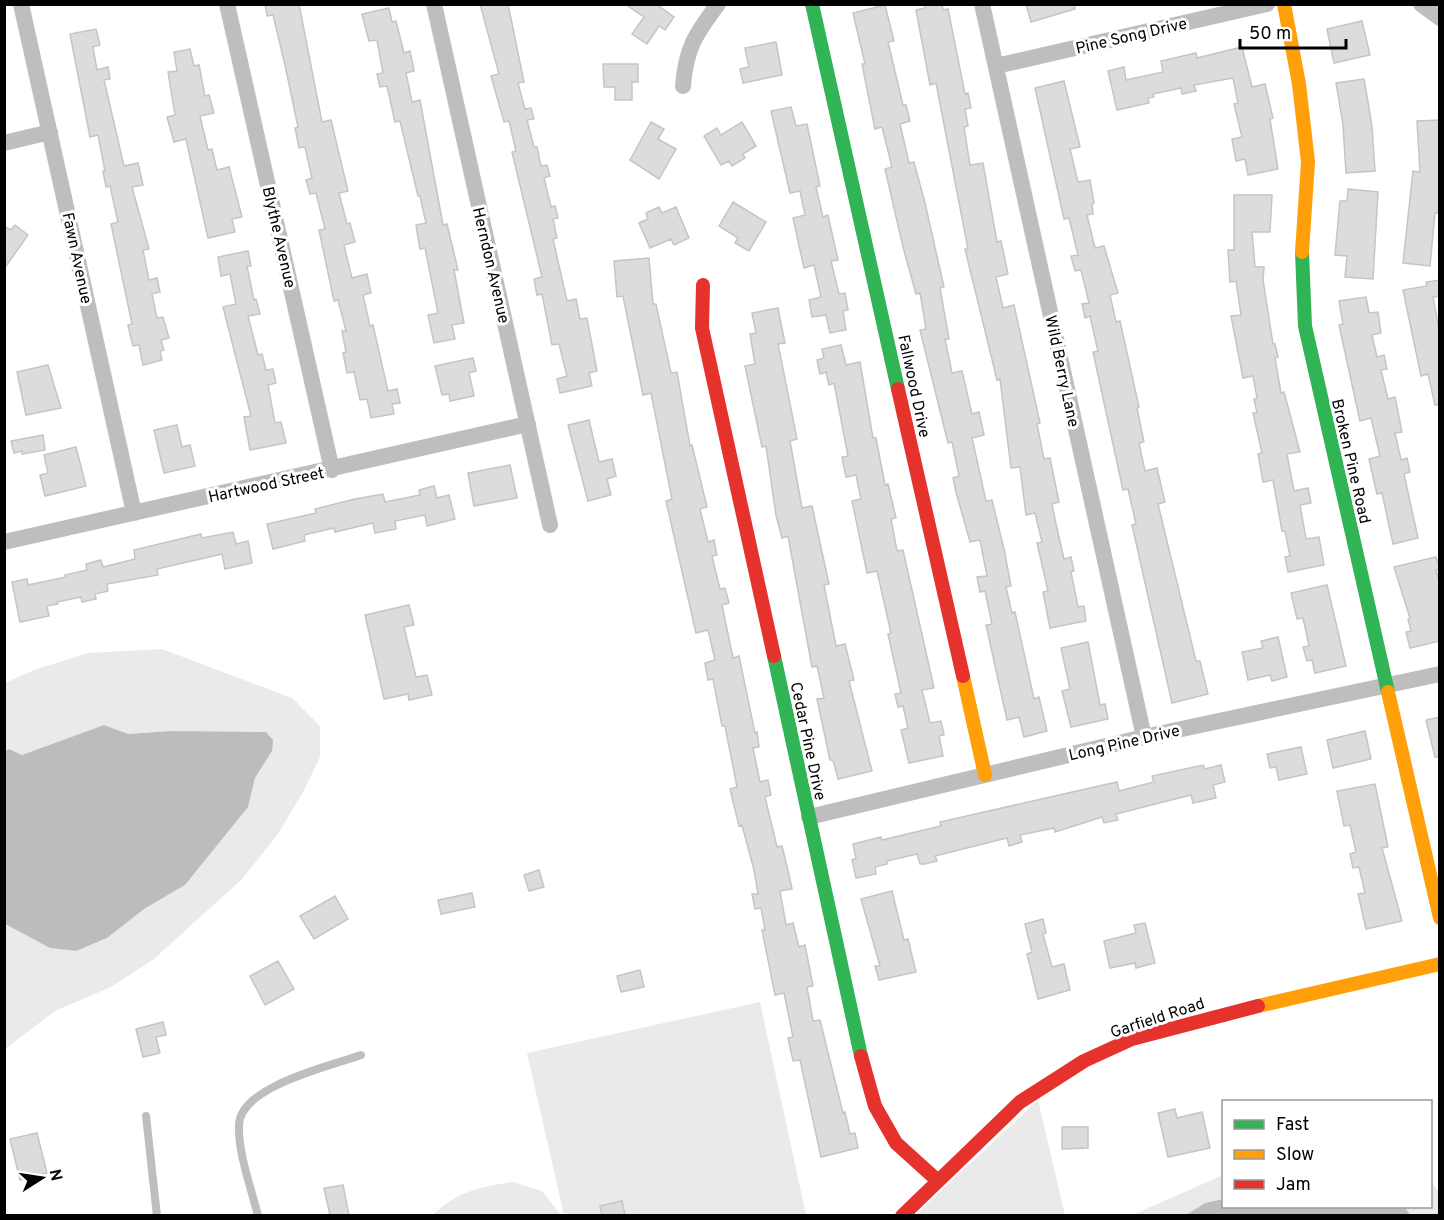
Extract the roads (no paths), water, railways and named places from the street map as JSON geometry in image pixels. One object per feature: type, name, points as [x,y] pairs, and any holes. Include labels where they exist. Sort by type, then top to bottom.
[{"type":"street","name":"Fawn Avenue","points":[[21,4],[134,513]]},
{"type":"street","name":"Blythe Avenue","points":[[227,4],[332,470]]},
{"type":"street","name":"Herndon Avenue","points":[[434,4],[550,525]]},
{"type":"street","points":[[682,86],[685,58],[700,29],[718,4]]},
{"type":"street","name":"Fallwood Drive","points":[[812,4],[985,775]]},
{"type":"street","name":"Wild Berry Lane","points":[[982,4],[1144,737]]},
{"type":"street","name":"Pine Song Drive","points":[[996,66],[1267,4]]},
{"type":"street","name":"Broken Pine Road","points":[[1284,4],[1299,84],[1308,162],[1301,269],[1305,326],[1440,918]]},
{"type":"street","points":[[1421,4],[1440,18]]},
{"type":"street","points":[[4,143],[50,132]]},
{"type":"street","name":"Cedar Pine Drive","points":[[703,285],[702,328],[850,1011],[875,1106],[896,1143],[938,1181]]},
{"type":"street","name":"Hartwood Street","points":[[4,543],[528,424]]},
{"type":"street","name":"Long Pine Drive","points":[[809,818],[1144,737],[1440,674]]},
{"type":"street","name":"Garfield Road","points":[[902,1215],[1020,1102],[1084,1061],[1132,1039],[1201,1019],[1440,964]]},
{"type":"lane","points":[[258,1215],[240,1140],[241,1114],[249,1103],[267,1089],[361,1055]]},
{"type":"lane","points":[[147,1116],[157,1215]]}]
